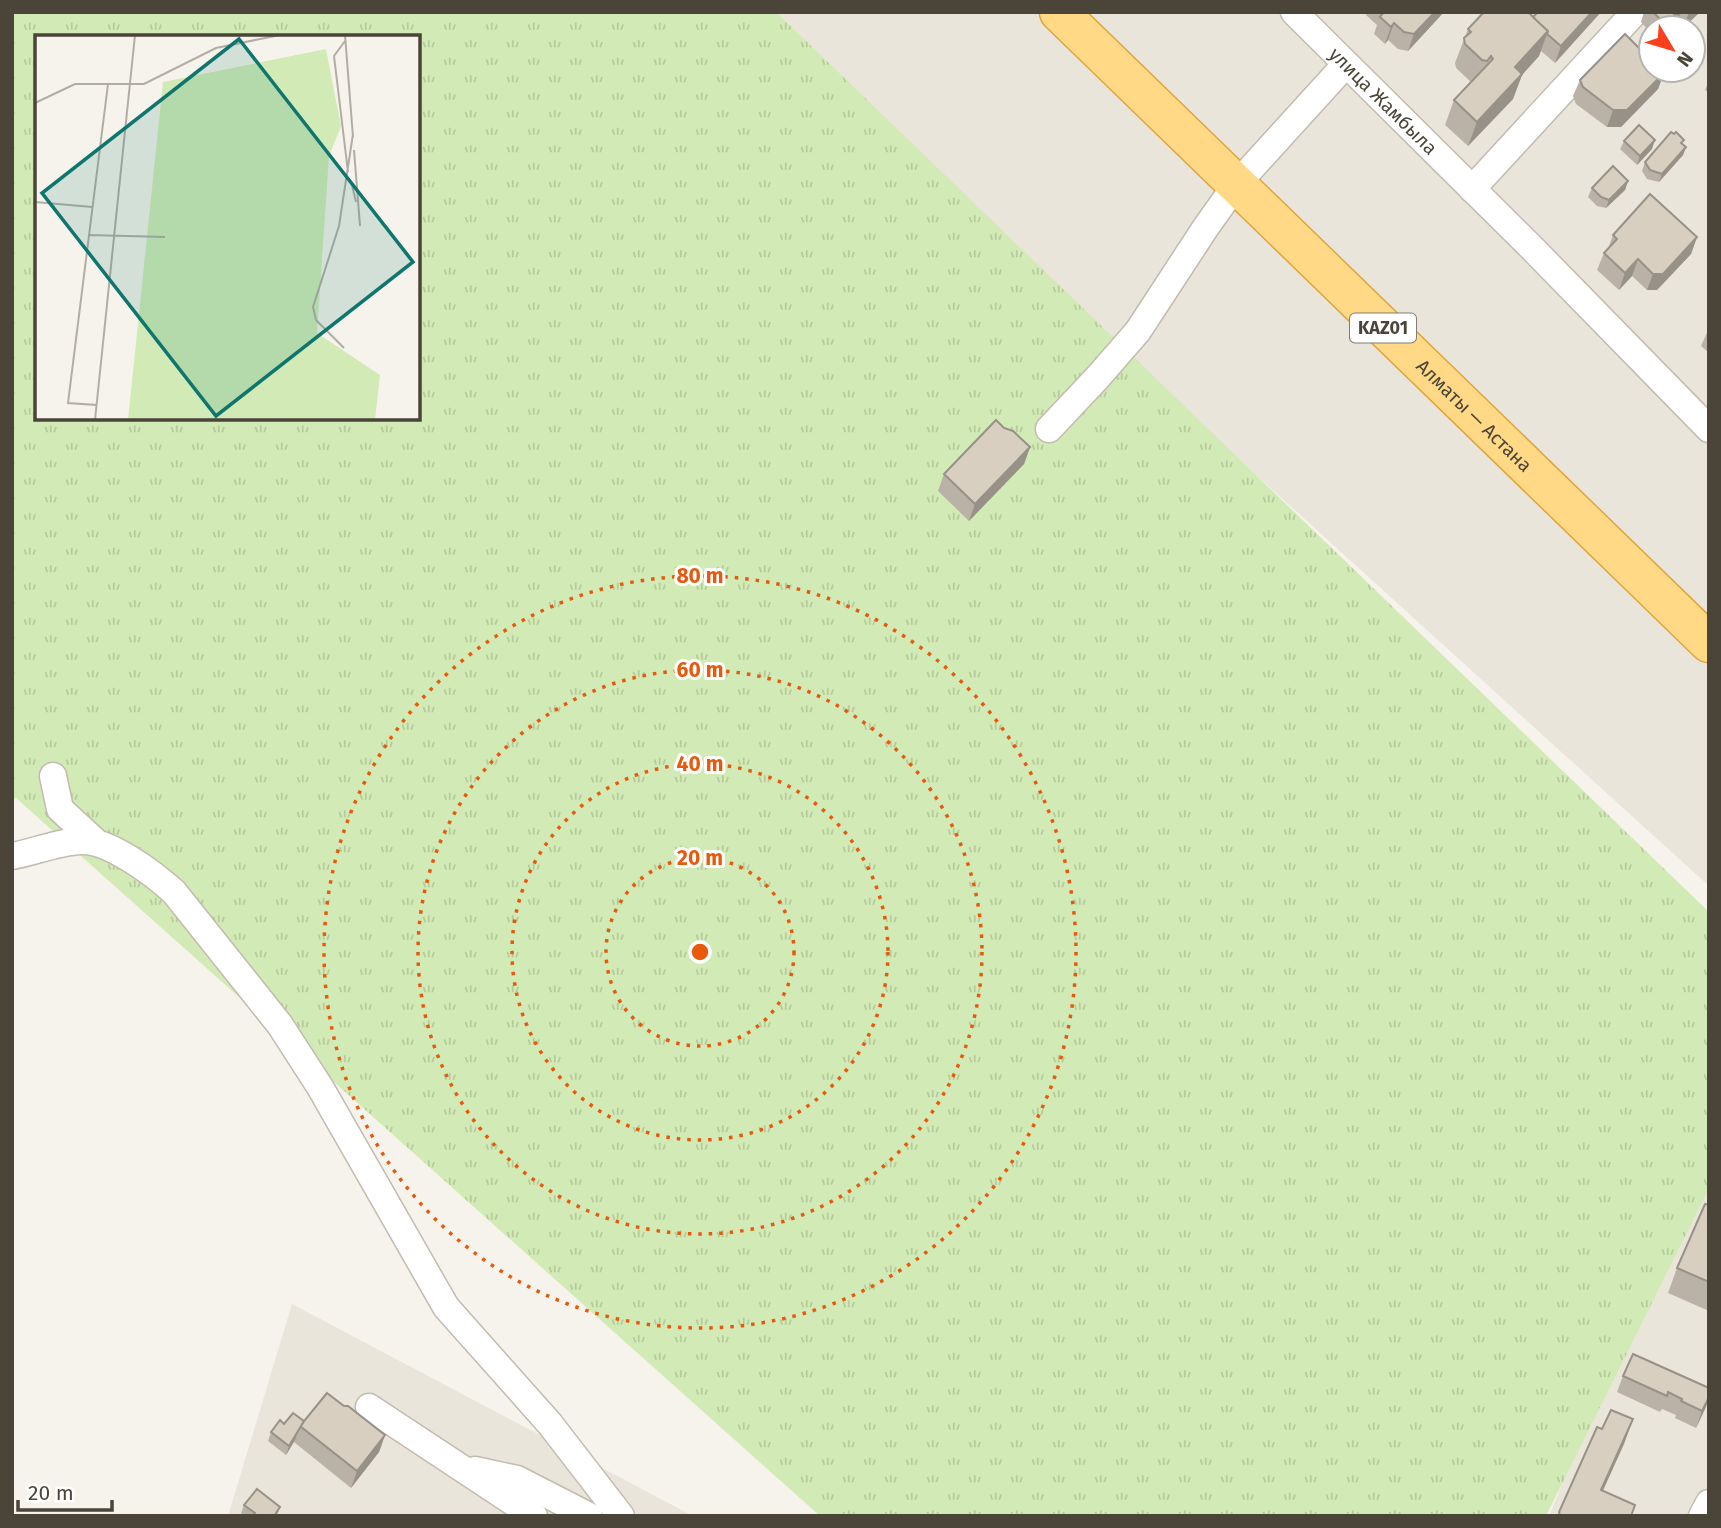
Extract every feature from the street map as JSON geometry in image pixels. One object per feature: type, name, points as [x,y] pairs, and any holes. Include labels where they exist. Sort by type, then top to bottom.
[{"type":"highway","name":"Алматы — Астана","points":[[1059,12],[1709,643]]},
{"type":"street","name":"улица Жамбыла","points":[[1294,12],[1709,429]]},
{"type":"street","points":[[1472,189],[1635,12]]},
{"type":"street","points":[[1049,429],[1138,331],[1236,185],[1346,64]]},
{"type":"street","points":[[53,776],[60,809],[97,843],[156,876],[174,892],[280,1025],[320,1087],[446,1307],[550,1424],[621,1516]]},
{"type":"street","points":[[12,856],[61,843],[84,840],[97,843]]},
{"type":"street","points":[[369,1407],[534,1516]]},
{"type":"street","points":[[462,1468],[517,1479],[589,1516]]},
{"type":"street","points":[[1702,1516],[1709,1503]]},
{"type":"shaded area","points":[[746,12],[1709,12],[1709,886]]},
{"type":"shaded area","points":[[1709,1124],[1709,1516],[1549,1516]]},
{"type":"shaded area","points":[[292,1304],[693,1516],[228,1516]]},
{"type":"green space","points":[[12,12],[776,12],[1709,912],[1709,1188],[1546,1516],[820,1516],[16,798],[12,800]]},
{"type":"building","points":[[1384,12],[1435,12],[1414,34],[1404,32],[1394,23],[1391,27],[1380,17]]},
{"type":"building","points":[[1484,12],[1528,12],[1548,31],[1515,67],[1522,74],[1477,122],[1454,100],[1493,59],[1491,56],[1487,61],[1482,60],[1465,44],[1464,38],[1471,32],[1468,29]]},
{"type":"building","points":[[1538,12],[1592,12],[1561,46],[1533,17]]},
{"type":"building","points":[[1653,12],[1677,12],[1675,14]]},
{"type":"building","points":[[1625,34],[1637,46],[1637,84],[1653,84],[1627,110],[1613,110],[1583,87],[1580,80]]},
{"type":"building","points":[[1639,125],[1655,140],[1640,156],[1624,141]]},
{"type":"building","points":[[1671,132],[1676,132],[1684,140],[1681,143],[1686,147],[1662,174],[1650,170],[1645,162]]},
{"type":"building","points":[[1613,166],[1628,181],[1609,200],[1601,197],[1592,188]]},
{"type":"building","points":[[1650,194],[1697,237],[1663,274],[1653,274],[1638,259],[1625,273],[1604,253],[1617,239],[1613,235]]},
{"type":"building","points":[[996,420],[1030,447],[975,504],[944,474]]},
{"type":"building","points":[[1705,1204],[1709,1205],[1709,1282],[1677,1268]]},
{"type":"building","points":[[1633,1354],[1709,1388],[1709,1397],[1702,1411],[1668,1392],[1667,1396],[1623,1376]]},
{"type":"building","points":[[327,1393],[385,1435],[357,1471],[300,1426]]},
{"type":"building","points":[[1611,1410],[1633,1419],[1601,1490],[1635,1505],[1631,1516],[1560,1516],[1559,1512],[1597,1427],[1602,1429]]},
{"type":"building","points":[[293,1413],[304,1421],[289,1446],[271,1432],[280,1420],[284,1424]]},
{"type":"building","points":[[257,1489],[280,1507],[274,1516],[253,1516],[255,1513],[244,1505]]}]
